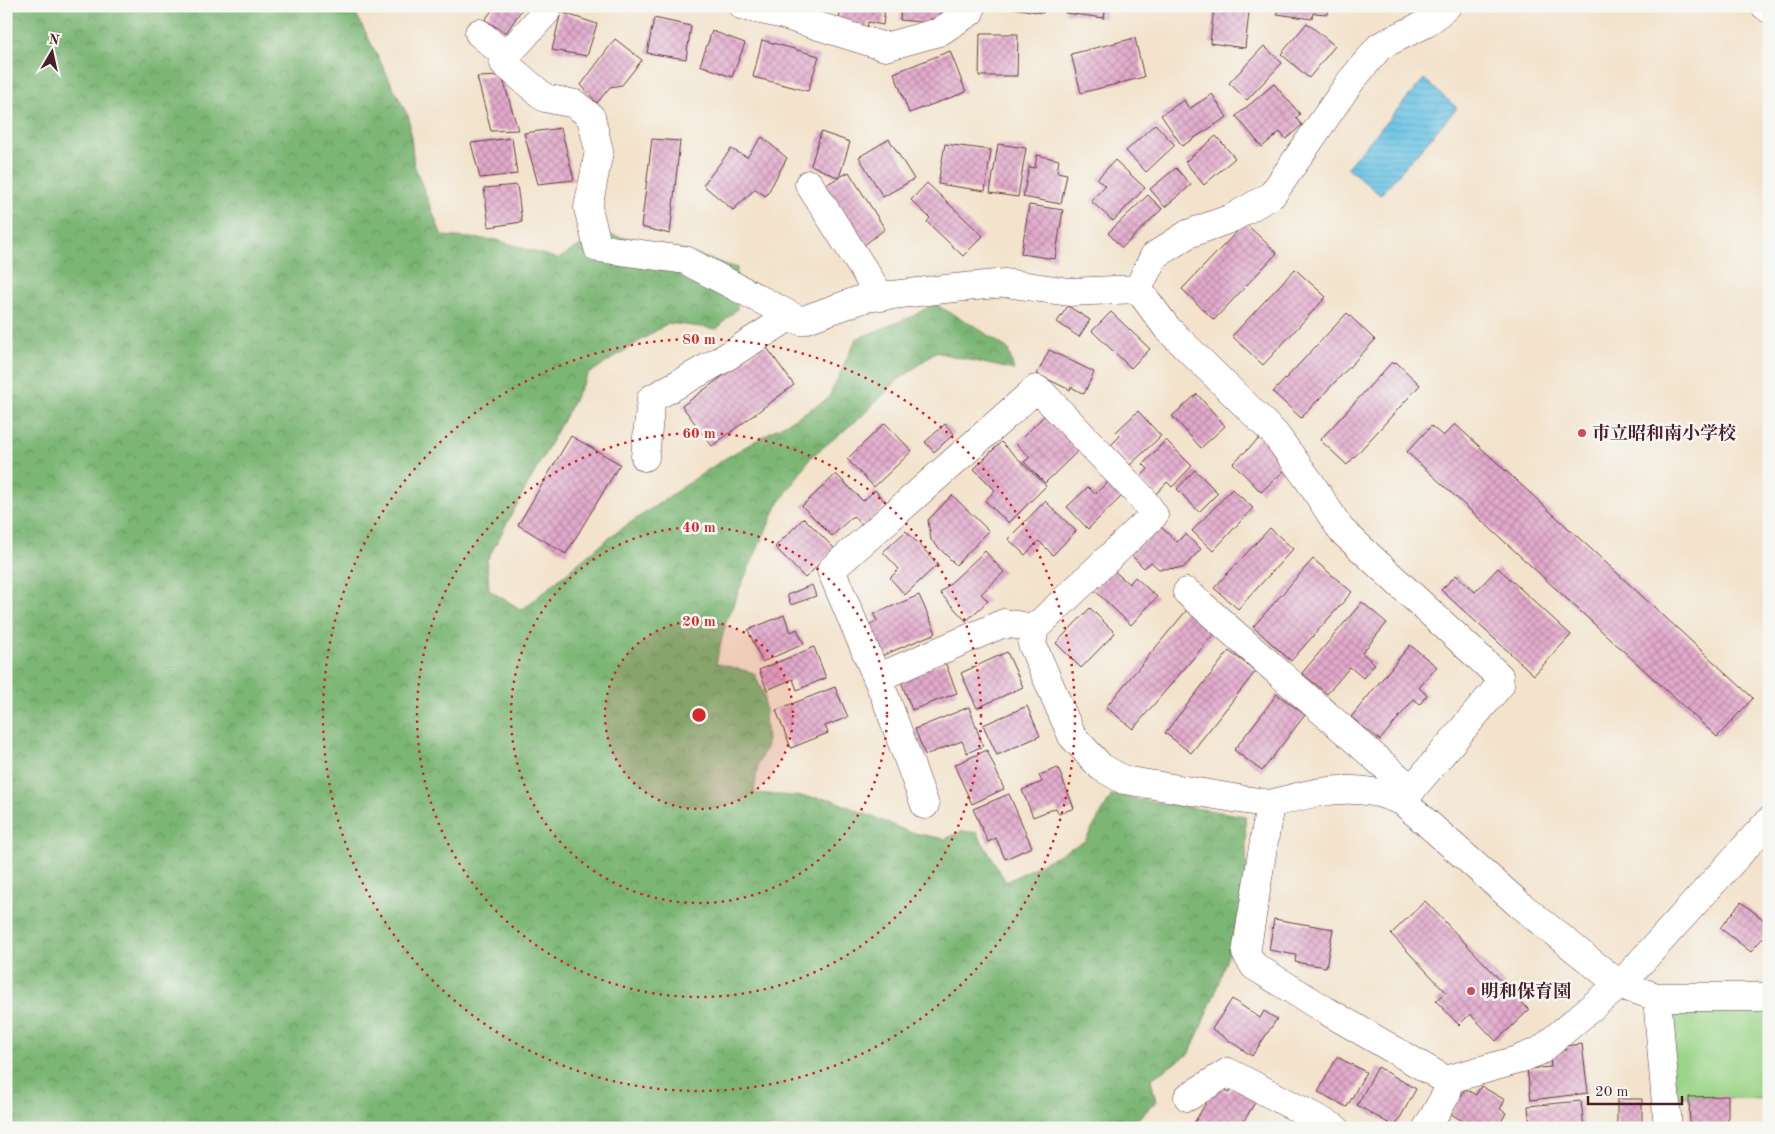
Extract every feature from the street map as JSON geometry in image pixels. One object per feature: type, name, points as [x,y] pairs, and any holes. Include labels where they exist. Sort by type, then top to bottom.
[{"type":"street","points":[[548,6],[546,12],[506,56],[504,63],[545,98],[575,104],[591,117],[599,151],[588,208],[598,248],[684,260],[801,321],[865,298],[1006,283],[1069,292],[1138,289]]},
{"type":"street","points":[[743,6],[780,14],[818,16],[885,47],[939,32],[970,12],[971,6]]},
{"type":"street","points":[[1138,289],[1154,256],[1188,234],[1232,218],[1272,195],[1350,82],[1380,46],[1427,23],[1447,6]]},
{"type":"street","points":[[1765,6],[1769,8]]},
{"type":"street","points":[[479,33],[506,56]]},
{"type":"street","points":[[809,184],[881,297]]},
{"type":"street","points":[[1138,289],[1167,328],[1275,434],[1342,530],[1499,676],[1500,685],[1407,795]]},
{"type":"street","points":[[645,457],[651,399],[723,359],[791,316]]},
{"type":"street","points":[[925,805],[886,699],[831,570],[1036,389],[1042,393],[1142,498],[1154,515],[1035,628],[1032,644],[1072,736],[1100,768],[1124,780],[1270,804],[1332,790],[1407,795]]},
{"type":"street","points":[[1187,592],[1407,795],[1520,905],[1620,985],[1657,997],[1769,997]]},
{"type":"street","points":[[877,678],[1004,623],[1035,628]]},
{"type":"street","points":[[1270,804],[1246,953],[1250,960],[1254,966],[1446,1080],[1514,1061],[1540,1051],[1620,985],[1769,821]]},
{"type":"street","points":[[1657,997],[1668,1128]]},
{"type":"street","points":[[1188,1097],[1228,1072],[1334,1128]]},
{"type":"street","points":[[1427,1128],[1447,1093],[1446,1080]]},
{"type":"green space","points":[[6,6],[357,6],[354,10],[409,118],[414,165],[442,236],[497,240],[558,259],[601,233],[686,251],[737,268],[737,309],[717,329],[668,323],[588,374],[487,560],[489,590],[522,610],[611,536],[724,459],[828,399],[856,339],[913,316],[934,304],[973,325],[1008,349],[1014,370],[935,352],[896,382],[862,416],[811,457],[777,506],[726,622],[716,663],[754,673],[764,695],[767,745],[758,764],[754,793],[830,799],[909,832],[945,839],[962,831],[977,833],[1006,882],[1085,841],[1112,795],[1245,816],[1247,877],[1234,937],[1215,993],[1190,1053],[1151,1079],[1156,1102],[1128,1128],[6,1128]]},
{"type":"green space","points":[[1657,997],[1769,997],[1769,1099],[1666,1096]]},
{"type":"water","points":[[1424,79],[1457,108],[1380,195],[1347,167]]},
{"type":"building","points":[[495,6],[524,6],[506,33],[485,20]]},
{"type":"building","points":[[841,6],[885,6],[883,25],[868,22],[867,28],[839,21]]},
{"type":"building","points":[[901,6],[941,6],[940,24],[900,20]]},
{"type":"building","points":[[1001,6],[1044,6],[1043,13]]},
{"type":"building","points":[[1066,6],[1106,6],[1104,18],[1065,13]]},
{"type":"building","points":[[1278,6],[1329,6],[1328,14],[1313,13],[1312,19],[1277,14]]},
{"type":"building","points":[[1214,7],[1249,12],[1245,48],[1210,43]]},
{"type":"building","points":[[561,12],[597,24],[587,56],[552,50]]},
{"type":"building","points":[[654,18],[691,26],[686,59],[647,53]]},
{"type":"building","points":[[1307,23],[1335,46],[1309,78],[1281,54]]},
{"type":"building","points":[[712,31],[745,43],[732,77],[700,65]]},
{"type":"building","points":[[980,34],[1018,34],[1017,76],[979,76]]},
{"type":"building","points":[[1135,38],[1144,77],[1081,93],[1071,54]]},
{"type":"building","points":[[615,39],[642,60],[622,85],[610,87],[597,103],[581,85]]},
{"type":"building","points":[[762,40],[819,56],[808,91],[753,77]]},
{"type":"building","points":[[1264,46],[1282,63],[1247,100],[1229,83]]},
{"type":"building","points":[[950,51],[966,92],[909,113],[894,73]]},
{"type":"building","points":[[502,76],[518,130],[491,131],[477,77]]},
{"type":"building","points":[[1274,84],[1300,114],[1296,118],[1302,125],[1286,139],[1280,132],[1262,147],[1236,116]]},
{"type":"building","points":[[1212,94],[1227,117],[1182,146],[1161,115],[1184,100],[1189,109]]},
{"type":"building","points":[[1155,124],[1175,145],[1146,172],[1126,151]]},
{"type":"building","points":[[561,128],[574,180],[538,184],[524,133]]},
{"type":"building","points":[[821,132],[850,142],[839,178],[811,165]]},
{"type":"building","points":[[1216,136],[1235,158],[1204,185],[1185,162]]},
{"type":"building","points":[[762,137],[787,158],[766,196],[755,189],[733,210],[703,185],[731,149],[747,157]]},
{"type":"building","points":[[512,138],[517,174],[480,178],[471,143]]},
{"type":"building","points":[[652,139],[680,141],[670,234],[641,227]]},
{"type":"building","points":[[889,139],[914,179],[883,197],[859,157]]},
{"type":"building","points":[[945,144],[991,150],[985,191],[938,184]]},
{"type":"building","points":[[998,144],[1026,148],[1018,197],[990,193]]},
{"type":"building","points":[[1037,155],[1059,160],[1057,172],[1067,174],[1061,204],[1023,197],[1029,167],[1035,168]]},
{"type":"building","points":[[1115,160],[1145,188],[1113,221],[1091,201],[1105,186],[1097,179]]},
{"type":"building","points":[[1176,168],[1191,185],[1165,207],[1150,189]]},
{"type":"building","points":[[849,172],[885,229],[859,249],[820,188]]},
{"type":"building","points":[[927,183],[983,236],[963,256],[927,222],[930,218],[911,200]]},
{"type":"building","points":[[517,185],[522,222],[489,227],[484,188]]},
{"type":"building","points":[[1148,195],[1162,209],[1122,248],[1108,233]]},
{"type":"building","points":[[1029,205],[1063,210],[1055,259],[1021,254]]},
{"type":"building","points":[[1245,223],[1277,253],[1214,320],[1182,289]]},
{"type":"building","points":[[1295,269],[1326,297],[1263,365],[1232,336]]},
{"type":"building","points":[[1068,306],[1090,320],[1079,337],[1057,322]]},
{"type":"building","points":[[1111,312],[1150,349],[1131,368],[1092,331]]},
{"type":"building","points":[[1347,313],[1375,340],[1301,418],[1273,392]]},
{"type":"building","points":[[765,345],[794,385],[712,446],[682,406]]},
{"type":"building","points":[[1049,350],[1094,372],[1084,394],[1071,387],[1070,390],[1037,374]]},
{"type":"building","points":[[1392,362],[1394,364],[1396,362],[1420,385],[1347,465],[1320,440]]},
{"type":"building","points":[[1197,394],[1225,426],[1201,448],[1172,416]]},
{"type":"building","points":[[1052,408],[1081,448],[1045,483],[1024,462],[1030,457],[1016,444]]},
{"type":"building","points":[[1138,411],[1161,436],[1130,465],[1111,445],[1120,436],[1116,432]]},
{"type":"building","points":[[885,423],[912,451],[874,487],[847,459]]},
{"type":"building","points":[[945,424],[954,434],[934,452],[925,442]]},
{"type":"building","points":[[1455,424],[1753,698],[1717,737],[1407,452],[1431,426],[1443,436]]},
{"type":"building","points":[[571,436],[620,464],[566,554],[518,525]]},
{"type":"building","points":[[1261,437],[1289,466],[1261,492],[1233,463]]},
{"type":"building","points":[[1166,440],[1192,466],[1172,487],[1167,482],[1156,494],[1140,478],[1148,469],[1143,464]]},
{"type":"building","points":[[1001,442],[1046,486],[1009,523],[985,501],[995,490],[974,469]]},
{"type":"building","points":[[1195,470],[1218,493],[1199,512],[1177,489]]},
{"type":"building","points":[[836,474],[863,501],[875,490],[887,504],[864,526],[853,516],[832,536],[802,506]]},
{"type":"building","points":[[1108,482],[1122,496],[1088,529],[1067,507],[1088,487],[1095,494]]},
{"type":"building","points":[[1232,489],[1253,508],[1213,551],[1192,531]]},
{"type":"building","points":[[952,495],[989,531],[956,565],[931,540],[928,520]]},
{"type":"building","points":[[1045,501],[1076,531],[1053,555],[1039,541],[1025,555],[1008,539]]},
{"type":"building","points":[[804,518],[835,549],[805,578],[775,547]]},
{"type":"building","points":[[1158,524],[1177,542],[1185,534],[1201,549],[1183,568],[1159,569],[1151,562],[1144,568],[1130,554]]},
{"type":"building","points":[[1270,528],[1293,549],[1238,609],[1214,588]]},
{"type":"building","points":[[906,531],[938,564],[905,595],[890,578],[899,569],[883,552]]},
{"type":"building","points":[[985,551],[1004,572],[981,594],[988,601],[966,621],[940,593]]},
{"type":"building","points":[[1313,559],[1352,592],[1291,661],[1253,627]]},
{"type":"building","points":[[1498,568],[1571,635],[1534,675],[1441,590],[1456,575],[1475,592]]},
{"type":"building","points":[[1112,569],[1129,584],[1135,577],[1157,597],[1131,625],[1093,589]]},
{"type":"building","points":[[812,585],[816,596],[791,605],[787,595]]},
{"type":"building","points":[[919,595],[936,633],[881,656],[868,625],[877,621],[874,614]]},
{"type":"building","points":[[1362,602],[1387,623],[1362,653],[1375,664],[1363,678],[1350,667],[1327,694],[1302,673]]},
{"type":"building","points":[[1191,605],[1219,628],[1133,729],[1106,707]]},
{"type":"building","points":[[1090,608],[1115,633],[1081,668],[1056,643]]},
{"type":"building","points":[[784,615],[791,632],[797,629],[804,644],[762,662],[748,630]]},
{"type":"building","points":[[1410,645],[1437,667],[1419,688],[1427,695],[1420,704],[1414,699],[1380,740],[1351,717]]},
{"type":"building","points":[[814,647],[826,678],[797,690],[793,679],[767,690],[759,670]]},
{"type":"building","points":[[1229,651],[1256,671],[1191,753],[1165,733]]},
{"type":"building","points":[[1007,652],[1023,687],[977,708],[961,673]]},
{"type":"building","points":[[945,662],[957,693],[912,710],[900,679]]},
{"type":"building","points":[[835,687],[848,717],[825,726],[828,733],[791,748],[776,710]]},
{"type":"building","points":[[1277,694],[1305,715],[1262,771],[1234,750]]},
{"type":"building","points":[[1027,706],[1040,736],[997,755],[983,725]]},
{"type":"building","points":[[969,707],[983,746],[967,753],[962,741],[925,755],[915,729]]},
{"type":"building","points":[[987,750],[1004,789],[972,804],[954,765]]},
{"type":"building","points":[[1058,768],[1074,808],[1059,814],[1056,808],[1033,817],[1022,790],[1042,782],[1039,775]]},
{"type":"building","points":[[1009,794],[1032,847],[1005,859],[996,838],[988,842],[973,809]]},
{"type":"building","points":[[1425,901],[1529,1010],[1496,1041],[1470,1014],[1459,1025],[1436,1001],[1446,992],[1391,934]]},
{"type":"building","points":[[1741,902],[1769,924],[1769,930],[1751,952],[1720,928]]},
{"type":"building","points":[[1274,919],[1333,929],[1326,967],[1295,962],[1296,955],[1269,950]]},
{"type":"building","points":[[1232,999],[1260,1018],[1264,1011],[1277,1019],[1252,1056],[1212,1029]]},
{"type":"building","points":[[1582,1044],[1588,1093],[1531,1100],[1527,1069],[1551,1067],[1550,1056],[1555,1051],[1567,1050],[1566,1046]]},
{"type":"building","points":[[1337,1057],[1366,1072],[1347,1107],[1318,1092]]},
{"type":"building","points":[[1378,1067],[1416,1089],[1395,1127],[1357,1105]]},
{"type":"building","points":[[1217,1085],[1229,1092],[1234,1085],[1257,1099],[1240,1128],[1191,1128]]},
{"type":"building","points":[[1481,1086],[1505,1100],[1500,1109],[1506,1113],[1498,1128],[1466,1128],[1469,1125],[1451,1114],[1465,1089],[1476,1095]]},
{"type":"building","points":[[1728,1096],[1728,1128],[1690,1128],[1689,1097]]},
{"type":"building","points":[[1617,1099],[1642,1099],[1642,1126],[1617,1126]]},
{"type":"building","points":[[1581,1101],[1584,1128],[1530,1128],[1528,1106]]},
{"type":"place","name":"市立昭和南小学校","points":[[1582,433]]},
{"type":"place","name":"明和保育園","points":[[1471,991]]}]
